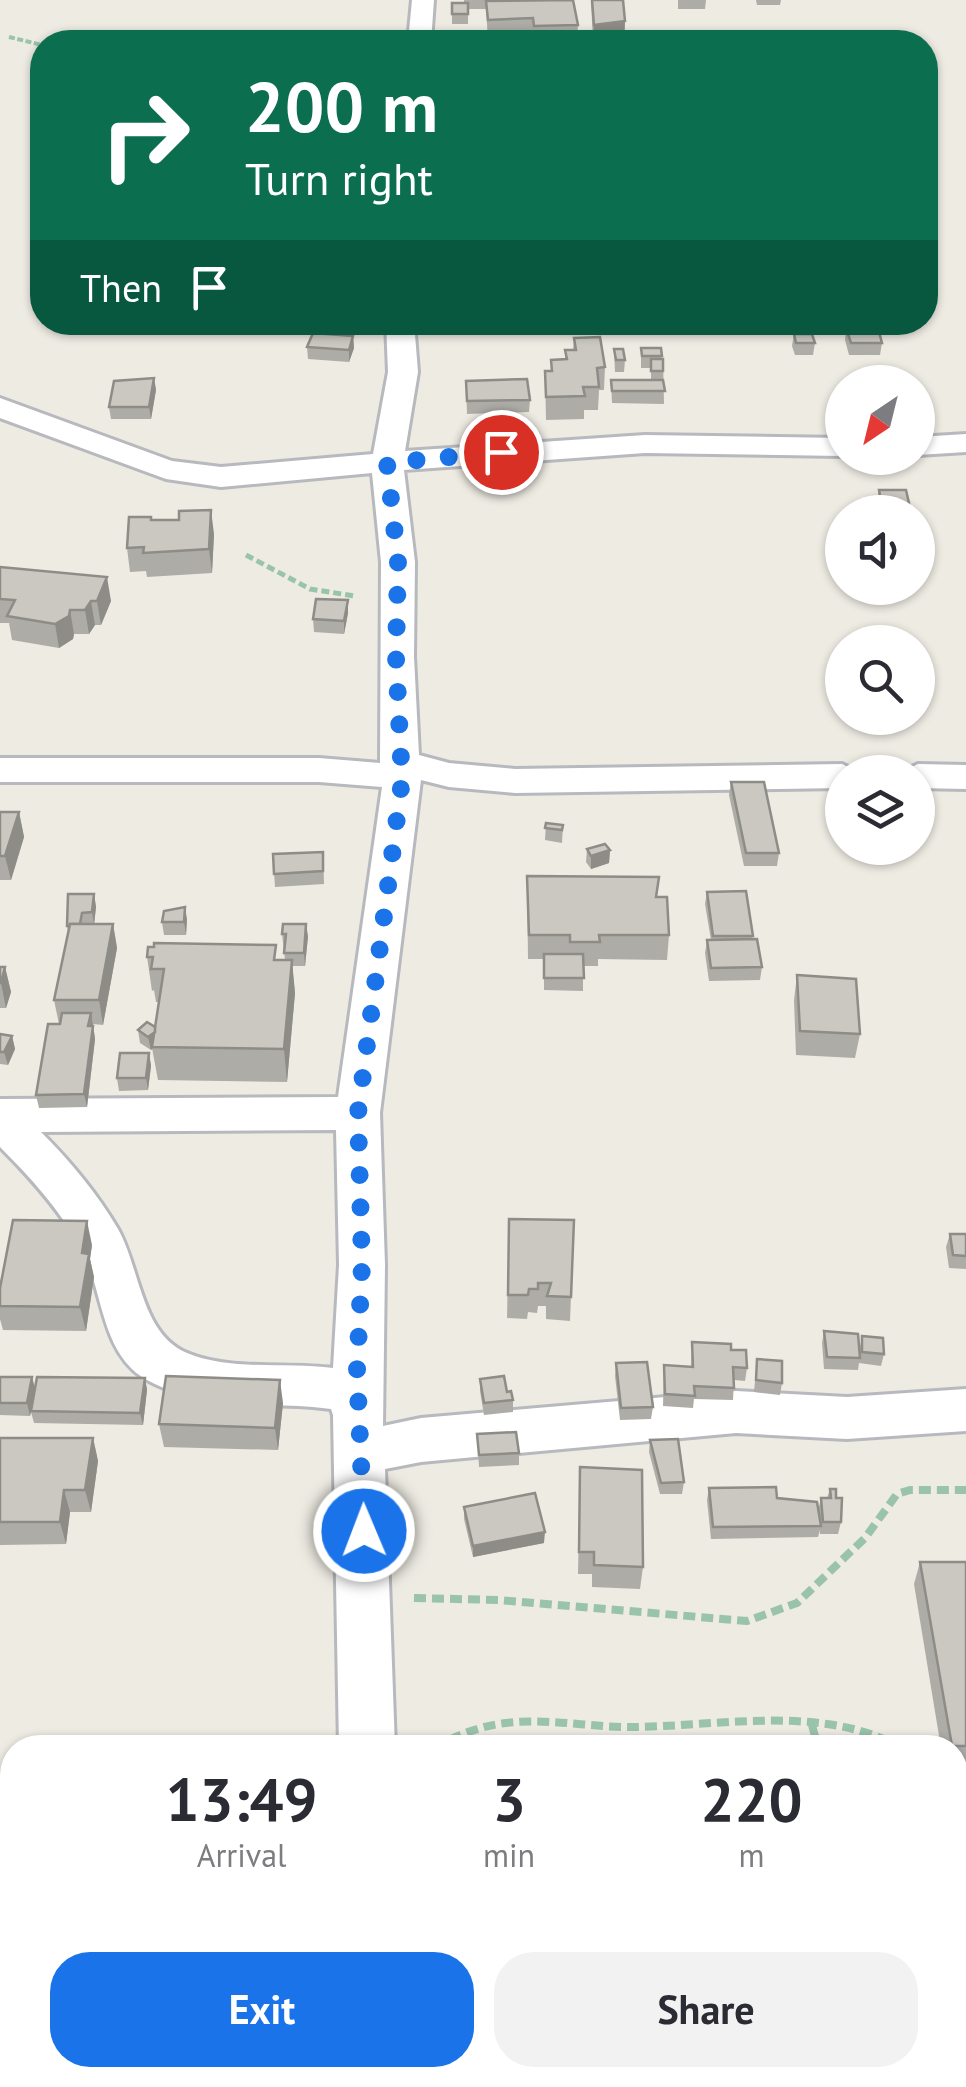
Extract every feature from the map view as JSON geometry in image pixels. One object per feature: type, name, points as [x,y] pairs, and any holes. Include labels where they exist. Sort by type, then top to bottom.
[{"type":"street","points":[[421,30],[423,0]]},
{"type":"street","points":[[367,1735],[357,1370],[362,1265],[358,1113],[400,771],[398,562],[387,463],[403,372],[401,335]]},
{"type":"street","points":[[0,407],[166,470],[197,476],[645,444],[825,447]]},
{"type":"street","points":[[935,445],[966,443]]},
{"type":"street","points":[[0,770],[319,770],[377,774],[400,771],[515,781],[825,776]]},
{"type":"street","points":[[935,776],[966,776]]},
{"type":"street","points":[[0,1118],[358,1113]]},
{"type":"street","points":[[0,1118],[76,1200],[105,1248],[135,1338],[149,1355],[171,1369],[208,1379],[347,1393],[361,1435]]},
{"type":"street","points":[[361,1435],[420,1440],[736,1412],[847,1418],[966,1410]]},
{"type":"path","points":[[9,37],[30,42]]},
{"type":"path","points":[[246,555],[310,588],[344,595],[398,597]]},
{"type":"path","points":[[363,1596],[498,1600],[746,1621],[797,1603],[864,1538],[897,1494],[910,1490],[966,1490]]},
{"type":"path","points":[[461,1735],[511,1722],[630,1727],[717,1722],[812,1725],[881,1735]]},
{"type":"path","points":[[812,1725],[815,1735]]},
{"type":"building","points":[[573,0],[578,25],[534,26],[533,18],[488,20],[486,1]]},
{"type":"building","points":[[592,0],[623,0],[625,21],[594,25]]},
{"type":"building","points":[[452,3],[468,3],[468,14],[452,14]]},
{"type":"building","points":[[312,335],[353,336],[349,350],[307,347]]},
{"type":"building","points":[[794,335],[812,335],[815,343],[796,343]]},
{"type":"building","points":[[848,335],[880,335],[882,343],[851,343]]},
{"type":"building","points":[[600,337],[605,367],[597,368],[599,387],[583,387],[585,396],[546,397],[545,371],[552,371],[551,360],[567,359],[565,350],[576,350],[574,338]]},
{"type":"building","points":[[641,348],[661,348],[662,356],[642,356]]},
{"type":"building","points":[[614,349],[623,349],[625,360],[616,360]]},
{"type":"building","points":[[651,359],[663,359],[663,371],[651,371]]},
{"type":"building","points":[[154,378],[149,407],[109,407],[114,381]]},
{"type":"building","points":[[527,379],[530,400],[467,401],[466,381]]},
{"type":"building","points":[[611,380],[663,380],[665,391],[612,391]]},
{"type":"building","points":[[879,490],[906,490],[907,495],[880,495]]},
{"type":"building","points":[[211,510],[209,549],[143,553],[144,547],[127,548],[129,517],[179,520],[179,511]]},
{"type":"building","points":[[0,567],[107,577],[97,601],[91,601],[85,610],[70,610],[69,616],[55,624],[7,616],[15,600],[0,599]]},
{"type":"building","points":[[316,599],[348,600],[344,621],[313,619]]},
{"type":"building","points":[[731,782],[764,782],[779,853],[746,853]]},
{"type":"building","points":[[0,812],[19,812],[5,856],[0,856]]},
{"type":"building","points":[[546,823],[563,825],[562,830],[545,828]]},
{"type":"building","points":[[605,844],[610,850],[591,856],[587,849]]},
{"type":"building","points":[[323,852],[323,871],[274,874],[273,854]]},
{"type":"building","points":[[527,876],[659,877],[656,897],[667,897],[669,935],[599,935],[600,942],[570,942],[570,935],[529,935]]},
{"type":"building","points":[[746,891],[753,936],[713,936],[707,892]]},
{"type":"building","points":[[68,894],[94,894],[92,912],[82,913],[80,924],[67,926]]},
{"type":"building","points":[[185,907],[184,922],[162,922],[164,911]]},
{"type":"building","points":[[70,924],[113,924],[99,1000],[54,1000]]},
{"type":"building","points":[[283,924],[306,924],[304,953],[284,953]]},
{"type":"building","points":[[757,939],[762,967],[711,968],[707,940]]},
{"type":"building","points":[[154,943],[276,945],[274,960],[292,960],[284,1049],[152,1047],[164,969],[151,969],[153,957],[147,957],[148,947],[154,947]]},
{"type":"building","points":[[544,954],[583,954],[584,978],[544,978]]},
{"type":"building","points":[[797,975],[856,979],[860,1034],[800,1031]]},
{"type":"building","points":[[62,1013],[91,1013],[88,1026],[93,1026],[84,1094],[36,1095],[48,1024],[60,1024]]},
{"type":"building","points":[[147,1022],[155,1027],[148,1037],[138,1030]]},
{"type":"building","points":[[0,1034],[12,1036],[4,1052],[0,1052]]},
{"type":"building","points":[[120,1053],[149,1053],[146,1078],[117,1078]]},
{"type":"building","points":[[509,1219],[574,1220],[571,1297],[547,1296],[551,1283],[538,1283],[538,1289],[529,1289],[528,1295],[508,1295]]},
{"type":"building","points":[[13,1220],[87,1221],[82,1253],[89,1254],[80,1307],[0,1306]]},
{"type":"building","points":[[950,1234],[966,1234],[966,1256],[953,1255]]},
{"type":"building","points":[[824,1331],[858,1334],[860,1358],[827,1357]]},
{"type":"building","points":[[862,1336],[883,1338],[884,1354],[862,1352]]},
{"type":"building","points":[[692,1342],[731,1344],[731,1350],[746,1350],[747,1368],[733,1367],[734,1388],[694,1386],[695,1396],[665,1394],[664,1365],[693,1367]]},
{"type":"building","points":[[757,1359],[782,1361],[782,1383],[756,1380]]},
{"type":"building","points":[[647,1362],[653,1407],[621,1408],[616,1363]]},
{"type":"building","points":[[166,1376],[280,1380],[275,1428],[159,1424]]},
{"type":"building","points":[[504,1376],[513,1400],[484,1403],[480,1379]]},
{"type":"building","points":[[0,1377],[32,1377],[27,1403],[0,1403]]},
{"type":"building","points":[[37,1377],[145,1378],[140,1413],[31,1411]]},
{"type":"building","points":[[516,1432],[519,1453],[479,1455],[477,1434]]},
{"type":"building","points":[[0,1438],[93,1438],[85,1490],[64,1490],[60,1522],[0,1522]]},
{"type":"building","points":[[678,1439],[684,1482],[661,1483],[650,1440]]},
{"type":"building","points":[[580,1467],[642,1470],[643,1567],[594,1565],[594,1552],[579,1552]]},
{"type":"building","points":[[776,1487],[777,1498],[817,1502],[821,1526],[713,1527],[709,1488]]},
{"type":"building","points":[[830,1489],[836,1489],[836,1498],[842,1498],[841,1522],[823,1522],[821,1498],[831,1498]]},
{"type":"building","points":[[535,1493],[545,1532],[473,1546],[464,1507]]},
{"type":"building","points":[[920,1562],[966,1562],[966,1735],[950,1735]]},
{"type":"route","points":[[364,1531],[357,1370],[362,1265],[358,1113],[402,780],[398,762],[400,699],[396,657],[398,562],[387,463],[501,452]]}]
